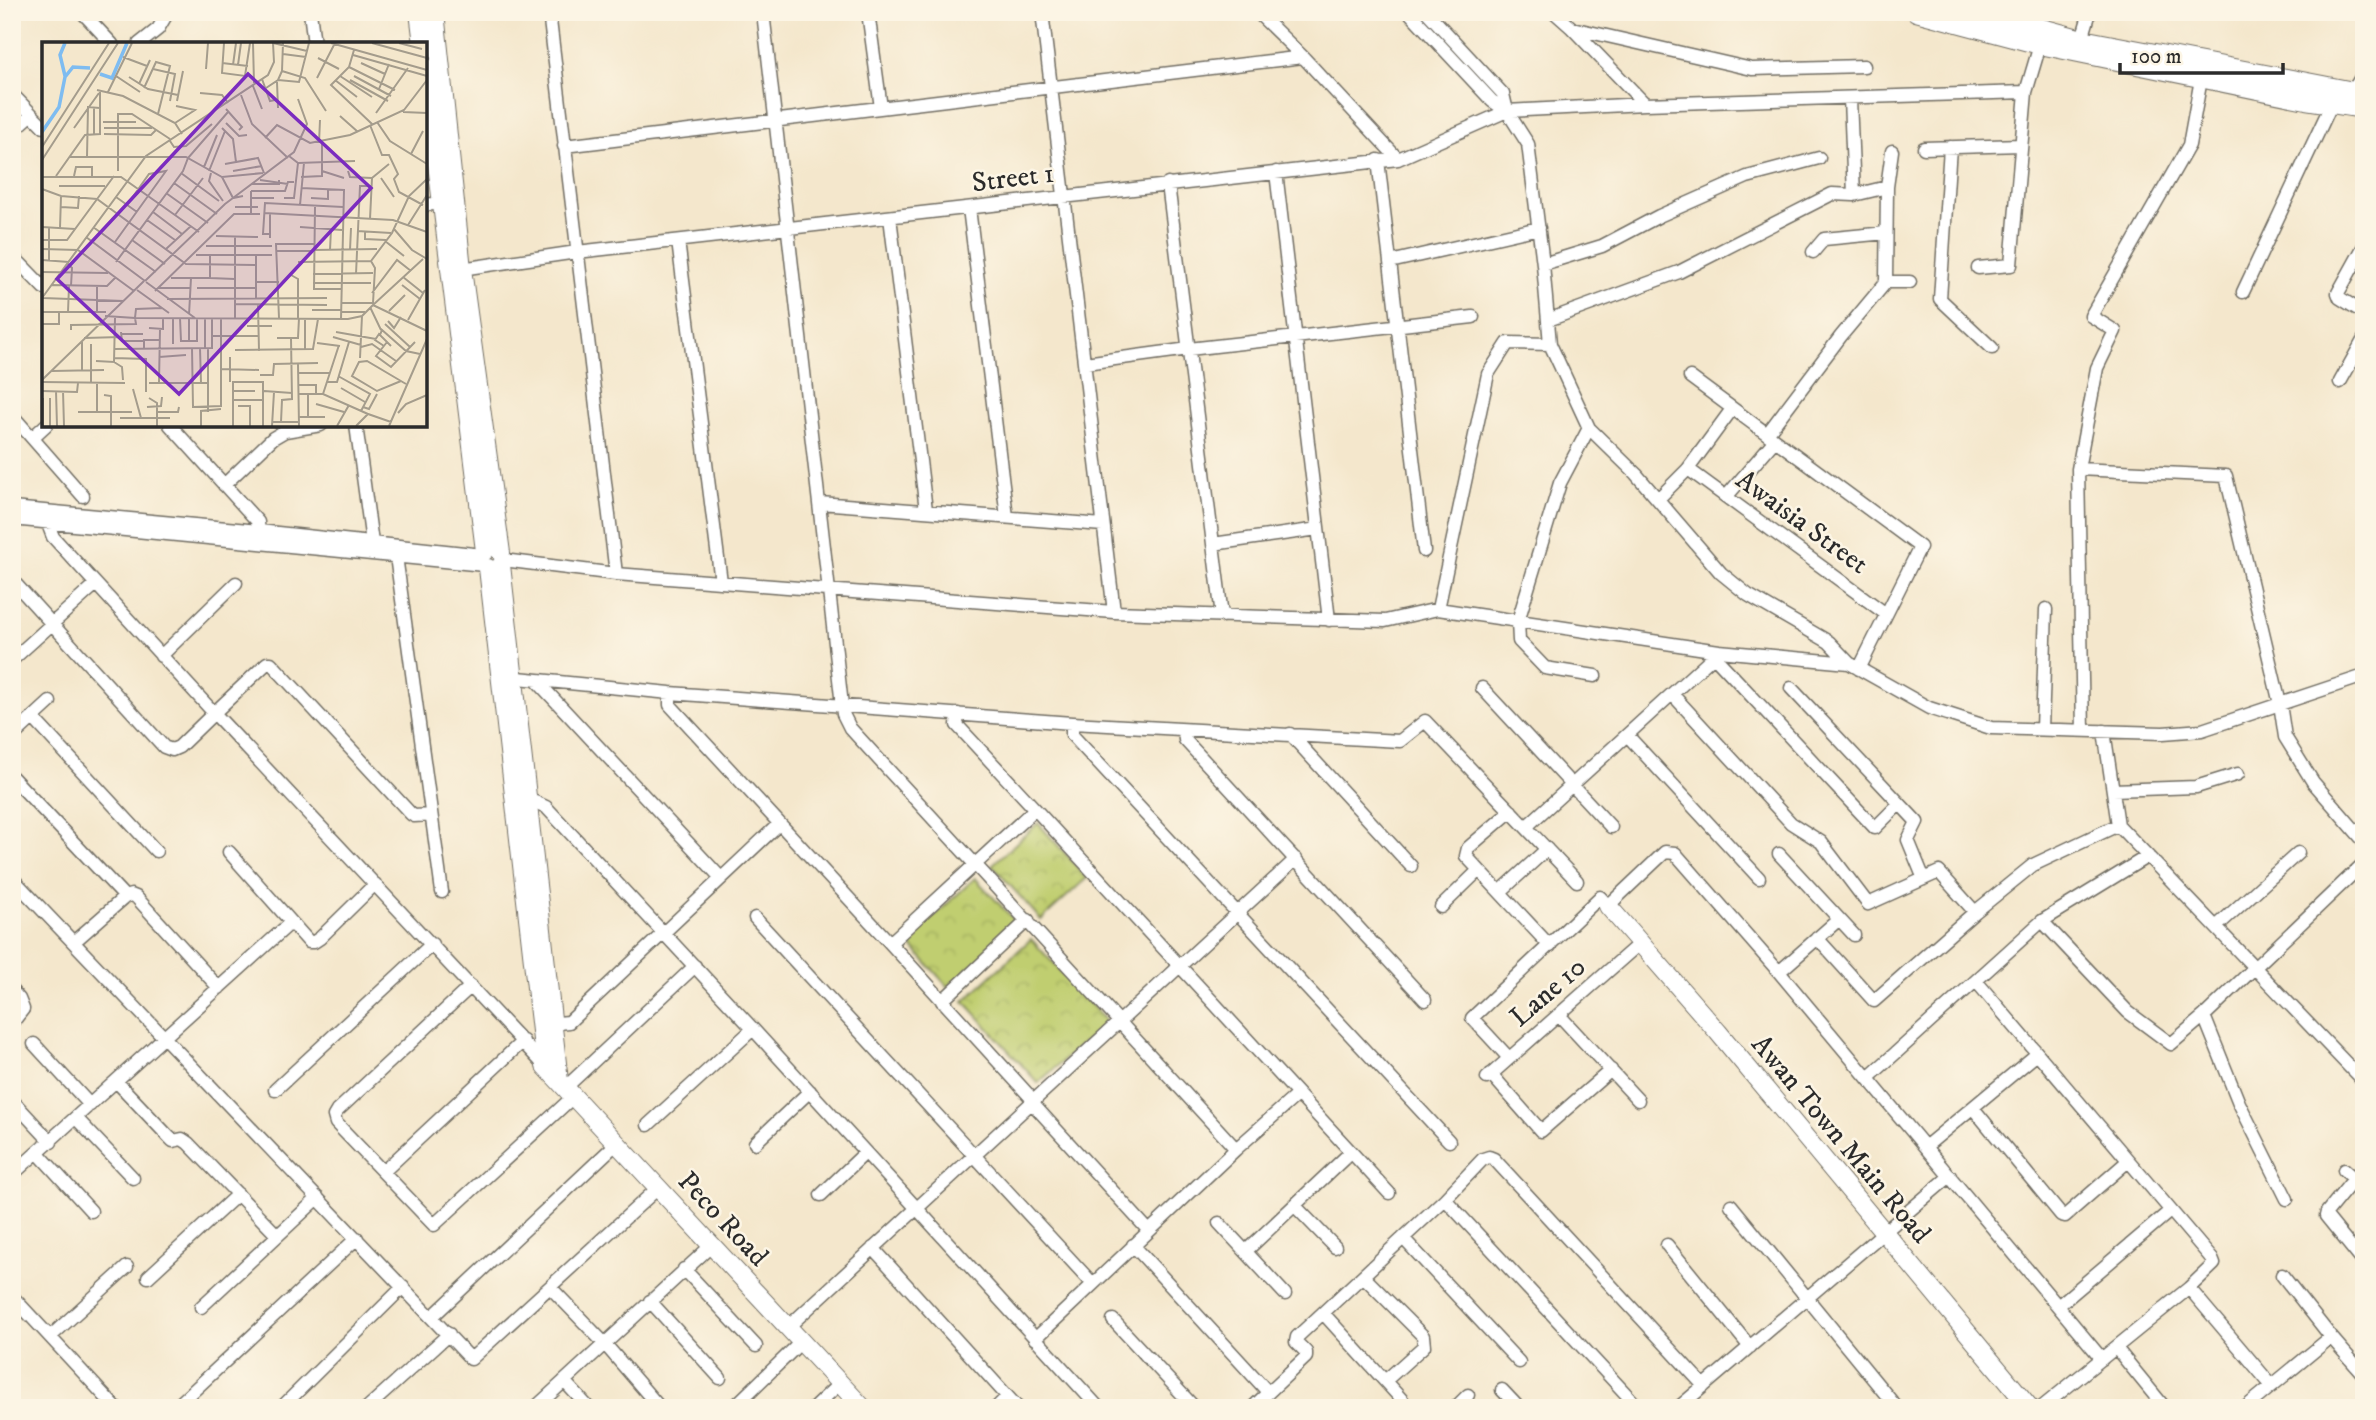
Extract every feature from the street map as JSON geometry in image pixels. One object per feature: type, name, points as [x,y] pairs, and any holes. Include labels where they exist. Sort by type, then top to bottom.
[{"type":"street","points":[[82,12],[110,42]]},
{"type":"street","points":[[142,42],[158,29],[168,12]]},
{"type":"street","points":[[310,12],[314,42]]},
{"type":"street","points":[[419,12],[422,42]]},
{"type":"street","points":[[435,12],[441,203]]},
{"type":"street","points":[[549,12],[616,575]]},
{"type":"street","points":[[763,12],[843,714],[850,728],[1236,1149]]},
{"type":"street","points":[[868,12],[881,108]]},
{"type":"street","points":[[1042,12],[1062,197],[1114,612]]},
{"type":"street","points":[[1257,12],[1398,159]]},
{"type":"street","points":[[1409,12],[1492,101],[1507,111]]},
{"type":"street","points":[[1427,12],[1503,93],[1507,111],[1528,144],[1550,344],[1589,428],[1636,474],[1721,573],[1748,595],[1829,642],[1854,666],[1929,708],[1991,728],[2163,733],[2202,730],[2364,676]]},
{"type":"street","points":[[1554,12],[1645,104]]},
{"type":"street","points":[[1916,12],[2040,45],[2201,79],[2364,109]]},
{"type":"street","points":[[1983,12],[2082,39],[2358,92],[2364,72]]},
{"type":"street","points":[[2082,39],[2090,12]]},
{"type":"street","points":[[1572,28],[1752,69],[1864,66]]},
{"type":"street","points":[[1978,268],[2011,265],[2026,92],[2040,45]]},
{"type":"street","points":[[565,146],[1303,57]]},
{"type":"street","points":[[2083,731],[2078,468],[2097,368],[2115,331],[2091,316],[2189,145],[2201,79]]},
{"type":"street","points":[[427,83],[441,203],[456,270],[522,801],[547,1024],[545,1066]]},
{"type":"street","name":"Street 1","points":[[456,270],[578,252],[1398,159],[1507,111],[2026,92]]},
{"type":"street","points":[[12,94],[42,125]]},
{"type":"street","points":[[1850,99],[1854,195]]},
{"type":"street","points":[[2243,292],[2332,103]]},
{"type":"street","points":[[12,132],[31,115]]},
{"type":"street","points":[[1924,148],[2021,145]]},
{"type":"street","points":[[1950,147],[1940,299],[1992,348]]},
{"type":"street","points":[[1726,497],[1841,336],[1886,282],[1887,187],[1892,150]]},
{"type":"street","points":[[1543,264],[1602,246],[1659,216],[1747,177],[1819,158]]},
{"type":"street","points":[[1378,160],[1424,551]]},
{"type":"street","points":[[1276,172],[1329,620]]},
{"type":"street","points":[[1168,184],[1222,616]]},
{"type":"street","points":[[1548,320],[1679,272],[1832,194],[1854,195],[1887,187]]},
{"type":"street","points":[[969,208],[1007,517]]},
{"type":"street","points":[[890,217],[926,510]]},
{"type":"street","points":[[1390,262],[1539,228]]},
{"type":"street","points":[[1813,252],[1824,239],[1886,233]]},
{"type":"street","points":[[678,241],[721,582]]},
{"type":"street","points":[[2364,246],[2338,293],[2340,298],[2364,313]]},
{"type":"street","points":[[12,255],[42,287]]},
{"type":"street","points":[[1886,282],[1910,282]]},
{"type":"street","points":[[1084,363],[1474,317]]},
{"type":"street","points":[[2340,382],[2364,339]]},
{"type":"street","points":[[1438,609],[1488,374],[1508,343],[1550,344]]},
{"type":"street","points":[[1690,377],[1920,547],[1886,614],[1854,666]]},
{"type":"street","points":[[1658,499],[1688,469],[1732,408]]},
{"type":"street","points":[[12,415],[83,496]]},
{"type":"street","points":[[33,437],[44,427]]},
{"type":"street","points":[[172,427],[258,522],[259,537]]},
{"type":"street","points":[[224,485],[272,438],[285,431],[309,427]]},
{"type":"street","points":[[356,427],[374,549]]},
{"type":"street","points":[[1589,428],[1560,483],[1518,621],[1519,641],[1545,668],[1595,676]]},
{"type":"street","points":[[2078,468],[2226,476],[2280,704],[2285,737],[2312,782],[2363,839]]},
{"type":"street","name":"Awaisia Street","points":[[1688,469],[1886,614]]},
{"type":"street","points":[[820,503],[1103,524]]},
{"type":"street","points":[[12,508],[48,518]]},
{"type":"street","points":[[12,519],[48,518],[259,537],[492,559],[616,575],[1114,612],[1385,621],[1438,609],[1716,653],[1854,666]]},
{"type":"street","points":[[48,518],[53,537],[94,585],[545,1066]]},
{"type":"street","points":[[1213,544],[1318,529]]},
{"type":"street","points":[[374,549],[396,556],[492,559]]},
{"type":"street","points":[[396,556],[430,815],[443,892]]},
{"type":"street","points":[[12,580],[164,747],[172,750],[179,747],[267,663],[271,663],[411,814],[430,815]]},
{"type":"street","points":[[161,656],[236,583]]},
{"type":"street","points":[[12,660],[94,585]]},
{"type":"street","points":[[2042,729],[2046,609]]},
{"type":"street","points":[[1526,827],[1716,653]]},
{"type":"street","points":[[1716,653],[1875,828],[1899,804]]},
{"type":"street","points":[[507,677],[670,693],[1072,723],[1393,741],[1401,741],[1425,721],[1577,881]]},
{"type":"street","points":[[536,680],[721,878]]},
{"type":"street","points":[[1482,688],[1611,827]]},
{"type":"street","points":[[1791,688],[1917,822],[1908,840],[1924,879]]},
{"type":"street","points":[[670,693],[670,705],[890,943],[1149,1231]]},
{"type":"street","points":[[1672,694],[1791,824],[1821,842],[1867,904],[1939,872],[1975,912]]},
{"type":"street","points":[[13,735],[50,702]]},
{"type":"street","points":[[958,714],[957,725],[1389,1193]]},
{"type":"street","points":[[33,718],[156,851]]},
{"type":"street","points":[[1072,723],[1072,735],[1449,1142]]},
{"type":"street","points":[[1184,730],[1185,740],[1425,1000]]},
{"type":"street","points":[[2104,731],[2118,825],[2364,1082]]},
{"type":"street","points":[[1290,734],[1411,866]]},
{"type":"street","points":[[1627,735],[1759,878]]},
{"type":"street","points":[[2113,790],[2196,787],[2238,774]]},
{"type":"street","points":[[12,777],[125,897]]},
{"type":"street","points":[[522,801],[546,807],[664,932],[1099,1408]]},
{"type":"street","points":[[890,943],[1035,809]]},
{"type":"street","points":[[1511,811],[1468,848],[1466,856],[1550,946]]},
{"type":"street","points":[[547,1024],[569,1022],[779,824]]},
{"type":"street","points":[[1816,938],[1874,1001],[2033,865],[2118,825]]},
{"type":"street","points":[[1500,892],[1547,849]]},
{"type":"street","points":[[229,852],[309,942],[314,942],[375,884]]},
{"type":"street","points":[[1509,1058],[1472,1018],[1600,897],[1608,906],[1665,852],[1675,853],[1779,972],[2102,1359]]},
{"type":"street","points":[[1779,853],[1854,935]]},
{"type":"street","points":[[2216,926],[2298,853]]},
{"type":"street","points":[[1868,1078],[2042,920],[2148,856]]},
{"type":"street","points":[[788,1327],[1296,859]]},
{"type":"street","points":[[2042,920],[2128,1012],[2166,1043],[2175,1042],[2364,863]]},
{"type":"street","points":[[1441,907],[1479,870]]},
{"type":"street","points":[[12,878],[357,1238],[468,1358],[475,1358],[659,1188]]},
{"type":"street","points":[[76,940],[125,897],[131,895],[136,897],[219,988]]},
{"type":"street","name":"Awan Town Main Road","points":[[1608,906],[2030,1408]]},
{"type":"street","points":[[755,918],[1093,1283]]},
{"type":"street","points":[[942,1001],[1028,920]]},
{"type":"street","points":[[1779,972],[1838,920]]},
{"type":"street","points":[[12,1175],[287,926],[292,925]]},
{"type":"street","name":"Lane 10","points":[[1611,1070],[1541,1131],[1489,1076],[1640,943]]},
{"type":"street","points":[[275,1090],[432,944]]},
{"type":"street","points":[[471,986],[334,1115],[337,1123],[434,1225],[566,1088],[695,967]]},
{"type":"street","points":[[1976,981],[2214,1264],[2189,1288],[2041,1408]]},
{"type":"street","points":[[12,991],[23,1009],[12,1023]]},
{"type":"street","points":[[1560,1016],[1638,1100]]},
{"type":"street","points":[[2204,1016],[2239,1103],[2287,1199]]},
{"type":"street","points":[[547,1024],[566,1088]]},
{"type":"street","points":[[648,1125],[753,1029]]},
{"type":"street","points":[[383,1172],[523,1041]]},
{"type":"street","points":[[34,1044],[90,1105]]},
{"type":"street","points":[[1925,1147],[2037,1054]]},
{"type":"street","name":"Peco Road","points":[[545,1066],[863,1408]]},
{"type":"street","points":[[116,1081],[173,1141],[182,1139],[188,1143],[277,1235]]},
{"type":"street","points":[[755,1143],[810,1091]]},
{"type":"street","points":[[1035,1339],[1297,1095]]},
{"type":"street","points":[[12,1100],[51,1142]]},
{"type":"street","points":[[1973,1108],[2065,1216],[2128,1161]]},
{"type":"street","points":[[76,1118],[133,1178]]},
{"type":"street","points":[[432,1317],[617,1143]]},
{"type":"street","points":[[1246,1251],[1351,1152]]},
{"type":"street","points":[[38,1153],[91,1211]]},
{"type":"street","points":[[821,1195],[865,1153]]},
{"type":"street","points":[[1252,1408],[1306,1357],[1306,1352],[1295,1340],[1445,1199],[1483,1159],[1489,1157],[1494,1159],[1704,1385]]},
{"type":"street","points":[[1678,1408],[1950,1176]]},
{"type":"street","points":[[2354,1179],[2326,1216],[2364,1263]]},
{"type":"street","points":[[148,1277],[238,1194]]},
{"type":"street","points":[[201,1307],[318,1198]]},
{"type":"street","points":[[1445,1199],[1639,1408]]},
{"type":"street","points":[[1731,1205],[1898,1408]]},
{"type":"street","points":[[1295,1206],[1335,1247]]},
{"type":"street","points":[[2058,1306],[2170,1211]]},
{"type":"street","points":[[1220,1223],[1286,1294]]},
{"type":"street","points":[[174,1408],[357,1238]]},
{"type":"street","points":[[1403,1238],[1520,1362]]},
{"type":"street","points":[[535,1408],[712,1245]]},
{"type":"street","points":[[1133,1245],[1268,1392]]},
{"type":"street","points":[[1667,1245],[1750,1347]]},
{"type":"street","points":[[873,1248],[1018,1408]]},
{"type":"street","points":[[50,1337],[127,1266]]},
{"type":"street","points":[[684,1269],[756,1346]]},
{"type":"street","points":[[2283,1275],[2364,1375]]},
{"type":"street","points":[[1363,1276],[1425,1341],[1424,1346],[1385,1381]]},
{"type":"street","points":[[281,1408],[403,1287]]},
{"type":"street","points":[[551,1288],[604,1343],[660,1408]]},
{"type":"street","points":[[2189,1288],[2272,1386]]},
{"type":"street","points":[[12,1296],[116,1408]]},
{"type":"street","points":[[650,1301],[720,1378]]},
{"type":"street","points":[[1323,1313],[1403,1401]]},
{"type":"street","points":[[1113,1320],[1195,1408]]},
{"type":"street","points":[[367,1408],[449,1335]]},
{"type":"street","points":[[2245,1408],[2331,1337]]},
{"type":"street","points":[[733,1408],[802,1342]]},
{"type":"street","points":[[2116,1348],[2165,1408]]},
{"type":"street","points":[[564,1381],[589,1408]]},
{"type":"street","points":[[814,1408],[840,1383]]},
{"type":"street","points":[[1502,1390],[1519,1408]]},
{"type":"street","points":[[1455,1408],[1468,1395]]},
{"type":"street","points":[[996,1408],[1007,1397]]},
{"type":"green space","points":[[1038,823],[1087,878],[1041,920],[992,865]]},
{"type":"green space","points":[[975,878],[1019,925],[949,988],[907,941]]},
{"type":"green space","points":[[1031,939],[1107,1022],[1038,1083],[964,1001]]}]
